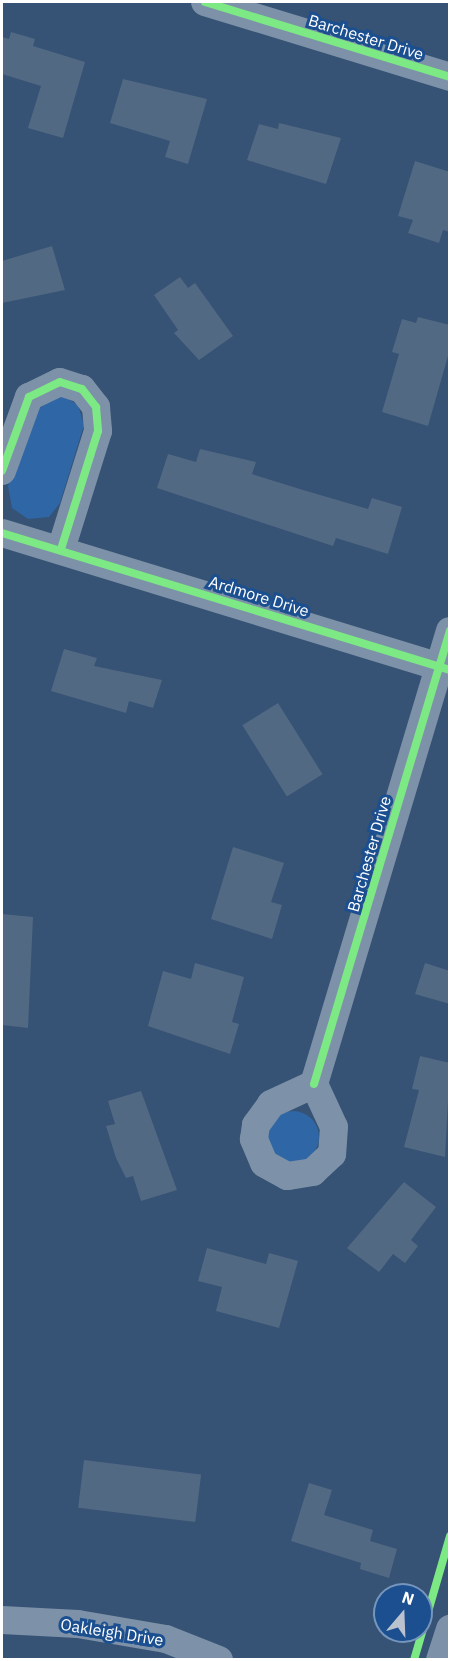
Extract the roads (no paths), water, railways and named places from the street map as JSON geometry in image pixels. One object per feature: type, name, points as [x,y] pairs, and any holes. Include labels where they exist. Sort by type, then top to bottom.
[{"type":"street","name":"Barchester Drive","points":[[206,2],[450,77]]},
{"type":"street","points":[[2,471],[29,397],[60,382],[82,389],[96,407],[98,430],[61,549]]},
{"type":"street","name":"Ardmore Drive","points":[[2,533],[61,549],[444,669]]},
{"type":"street","name":"Barchester Drive","points":[[314,1084],[444,669],[450,631]]},
{"type":"street","name":"Oakleigh Drive","points":[[2,1620],[78,1624],[166,1640],[219,1659]]},
{"type":"street","points":[[440,1659],[450,1629]]}]
